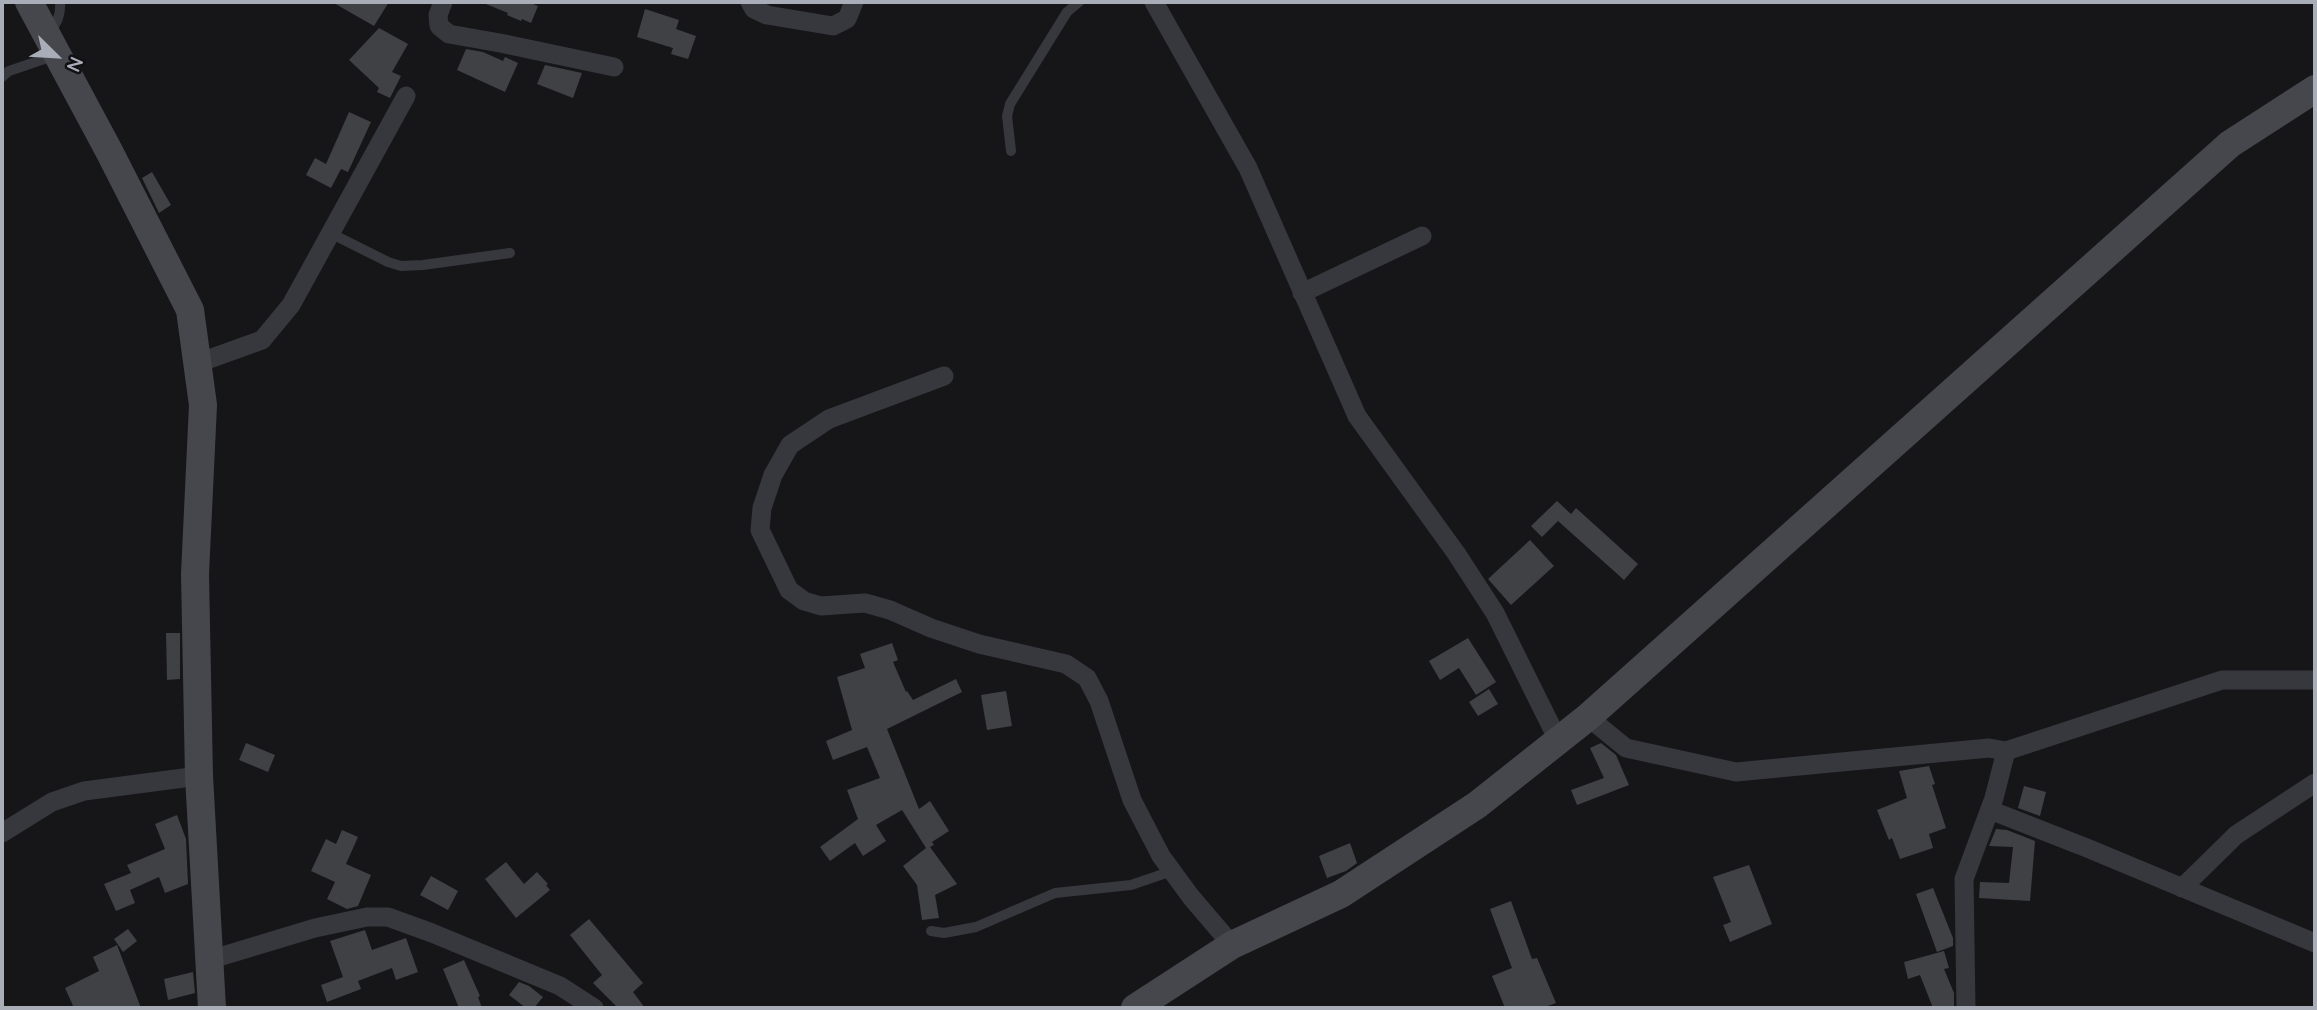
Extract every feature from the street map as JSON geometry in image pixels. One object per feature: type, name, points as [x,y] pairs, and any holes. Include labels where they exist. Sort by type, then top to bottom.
[{"type":"street","points":[[29,2],[190,310],[204,405],[195,574],[199,776],[209,960],[207,1006]]},
{"type":"street","points":[[443,2],[438,15],[439,26],[449,34],[614,67]]},
{"type":"street","points":[[750,2],[754,9],[767,15],[833,26],[847,19],[854,2]]},
{"type":"street","points":[[1154,2],[1248,169],[1357,416],[1495,612],[1558,740]]},
{"type":"street","points":[[1135,1008],[1232,945],[1341,894],[1477,806],[1588,717],[2230,144],[2315,89]]},
{"type":"street","points":[[198,363],[262,340],[291,305],[406,96]]},
{"type":"street","points":[[1302,293],[1422,236]]},
{"type":"street","points":[[944,376],[829,419],[790,445],[773,475],[762,508],[760,530],[789,590],[804,601],[821,606],[865,603],[890,610],[931,628],[979,644],[1066,664],[1087,678],[1099,701],[1132,800],[1161,856],[1232,945]]},
{"type":"street","points":[[1588,717],[1626,748],[1736,772],[1989,748],[2006,751],[2222,680],[2315,680]]},
{"type":"street","points":[[1966,1008],[1964,879],[1990,810],[2006,751]]},
{"type":"street","points":[[2,833],[52,802],[84,791],[199,776]]},
{"type":"street","points":[[2182,888],[2236,835],[2315,783]]},
{"type":"street","points":[[1990,810],[2315,943]]},
{"type":"street","points":[[209,960],[315,928],[367,917],[388,917],[560,986],[594,1008]]},
{"type":"lane","points":[[2,77],[52,45],[61,12],[60,2]]},
{"type":"lane","points":[[1011,151],[1007,116],[1010,104],[1061,20],[1079,2]]},
{"type":"lane","points":[[330,233],[401,266],[510,253]]},
{"type":"lane","points":[[931,931],[944,933],[976,927],[1055,893],[1131,885],[1172,871]]},
{"type":"building","points":[[332,2],[389,2],[374,26]]},
{"type":"building","points":[[481,2],[528,2],[538,6],[531,23]]},
{"type":"building","points":[[645,9],[679,20],[676,29],[696,36],[688,59],[671,54],[673,48],[637,37]]},
{"type":"building","points":[[379,28],[408,44],[392,72],[401,76],[390,98],[377,92],[379,88],[349,60]]},
{"type":"building","points":[[466,49],[483,52],[503,61],[505,57],[518,63],[505,92],[457,70]]},
{"type":"building","points":[[545,65],[582,73],[573,98],[537,84]]},
{"type":"building","points":[[349,112],[371,122],[348,172],[341,169],[331,188],[306,175],[315,158],[326,164]]},
{"type":"building","points":[[152,172],[171,205],[159,213],[142,178]]},
{"type":"building","points":[[1557,501],[1571,514],[1576,508],[1638,564],[1624,580],[1558,521],[1542,537],[1531,526]]},
{"type":"building","points":[[1530,540],[1554,566],[1511,605],[1488,579]]},
{"type":"building","points":[[166,633],[180,633],[180,679],[167,680]]},
{"type":"building","points":[[1468,638],[1496,682],[1476,695],[1459,668],[1440,680],[1429,661]]},
{"type":"building","points":[[892,643],[898,660],[893,662],[906,692],[913,700],[956,679],[962,692],[887,729],[919,809],[930,801],[949,831],[932,842],[934,845],[930,847],[957,884],[935,895],[939,918],[922,920],[917,885],[903,866],[926,848],[902,810],[876,825],[886,841],[863,856],[855,843],[830,861],[820,847],[858,819],[847,790],[880,778],[867,747],[833,760],[826,741],[852,730],[837,677],[865,668],[860,654]]},
{"type":"building","points":[[1489,689],[1498,704],[1478,716],[1469,702]]},
{"type":"building","points":[[1006,691],[1012,726],[987,730],[981,695]]},
{"type":"building","points":[[246,743],[275,755],[268,772],[239,760]]},
{"type":"building","points":[[1601,743],[1616,755],[1629,785],[1577,805],[1571,790],[1604,778],[1590,748]]},
{"type":"building","points":[[1929,766],[1935,784],[1932,785],[1946,828],[1929,834],[1933,848],[1900,859],[1877,810],[1907,798],[1899,771]]},
{"type":"building","points":[[2024,786],[2046,792],[2040,816],[2018,808]]},
{"type":"building","points":[[177,815],[186,839],[188,884],[165,893],[159,877],[130,890],[135,903],[116,911],[104,884],[131,873],[127,865],[165,849],[155,824]]},
{"type":"building","points":[[1996,829],[2007,830],[2035,841],[2030,901],[1979,898],[1980,882],[2009,883],[2013,847],[1989,846]]},
{"type":"building","points":[[342,830],[358,837],[346,864],[371,875],[358,906],[347,909],[327,899],[335,882],[311,871],[326,839],[336,844]]},
{"type":"building","points":[[1350,843],[1357,863],[1346,871],[1327,878],[1319,856]]},
{"type":"building","points":[[506,862],[524,884],[537,872],[550,890],[516,918],[485,879]]},
{"type":"building","points":[[1749,865],[1772,924],[1730,942],[1723,925],[1731,922],[1713,877]]},
{"type":"building","points":[[431,876],[458,891],[448,910],[420,895]]},
{"type":"building","points":[[1933,888],[1953,938],[1953,946],[1937,952],[1916,894]]},
{"type":"building","points":[[1511,901],[1532,959],[1537,958],[1556,1003],[1543,1008],[1505,1008],[1492,976],[1512,968],[1490,909]]},
{"type":"building","points":[[589,919],[643,983],[633,992],[645,1008],[618,1008],[593,983],[602,975],[570,935]]},
{"type":"building","points":[[128,929],[137,941],[123,952],[114,939]]},
{"type":"building","points":[[365,930],[372,950],[406,938],[418,972],[396,980],[392,968],[358,981],[361,989],[327,1002],[321,985],[343,977],[330,941]]},
{"type":"building","points":[[117,945],[141,1008],[74,1008],[65,988],[99,971],[93,957]]},
{"type":"building","points":[[1944,951],[1949,968],[1944,969],[1954,993],[1954,1008],[1933,1008],[1920,975],[1908,979],[1904,962]]},
{"type":"building","points":[[464,960],[480,996],[478,997],[482,1008],[459,1008],[443,969]]},
{"type":"building","points":[[193,972],[195,993],[168,1000],[164,979]]},
{"type":"building","points":[[519,982],[543,997],[534,1008],[526,1008],[509,995]]}]
